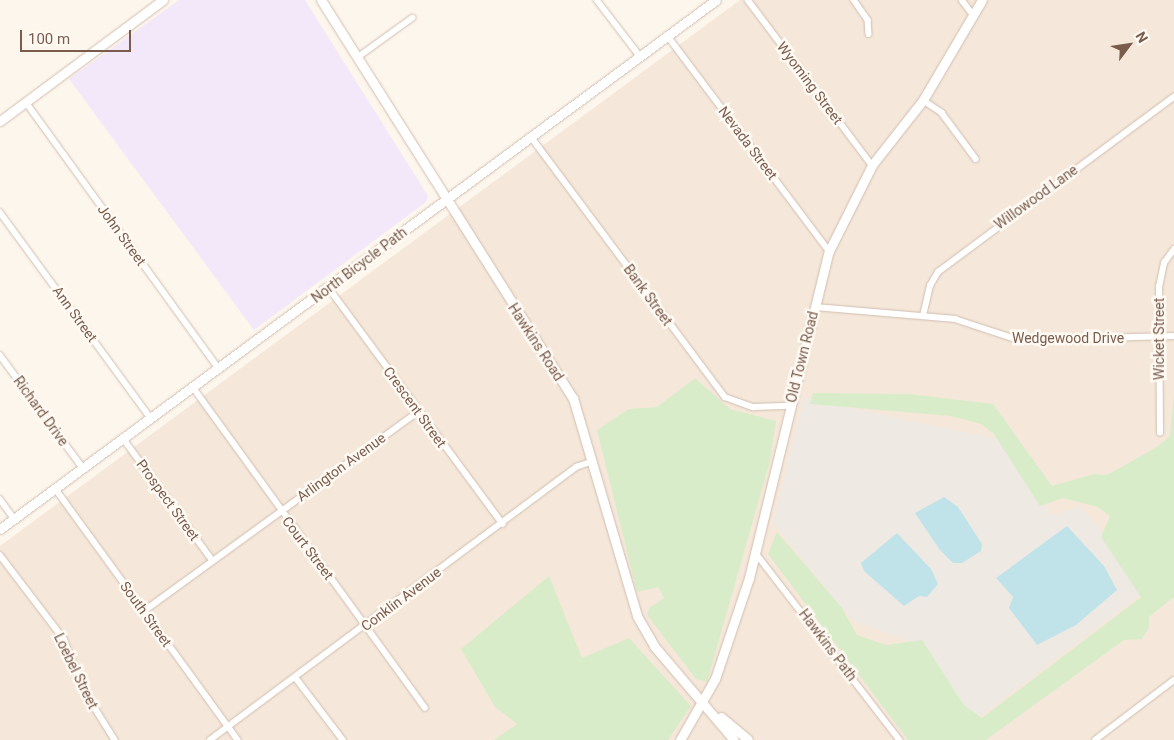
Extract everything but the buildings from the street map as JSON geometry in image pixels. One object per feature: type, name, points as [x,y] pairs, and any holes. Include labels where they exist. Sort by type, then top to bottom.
[{"type":"street","points":[[0,121],[163,0]]},
{"type":"street","name":"Hawkins Road","points":[[321,0],[448,198],[481,258],[573,398],[637,616],[654,646],[704,702]]},
{"type":"street","points":[[597,0],[640,56]]},
{"type":"street","name":"North Bicycle Path","points":[[0,529],[218,367],[330,288],[448,198],[532,138],[716,0]]},
{"type":"street","name":"Wyoming Street","points":[[748,0],[872,165]]},
{"type":"street","points":[[854,0],[868,20],[869,34]]},
{"type":"street","points":[[962,0],[974,17]]},
{"type":"street","name":"Old Town Road","points":[[680,740],[704,702],[722,660],[755,552],[829,251],[872,165],[923,100],[974,17],[982,0]]},
{"type":"street","points":[[358,57],[412,18]]},
{"type":"street","name":"Nevada Street","points":[[667,35],[829,251]]},
{"type":"street","name":"Willowood Lane","points":[[923,316],[930,286],[938,272],[1174,97]]},
{"type":"street","points":[[923,100],[942,112],[976,159]]},
{"type":"street","name":"John Street","points":[[26,102],[218,367]]},
{"type":"street","name":"Bank Street","points":[[532,138],[725,397],[752,407],[790,406]]},
{"type":"street","name":"Ann Street","points":[[0,212],[150,417]]},
{"type":"street","name":"Wicket Street","points":[[1160,433],[1158,337],[1161,272],[1174,249]]},
{"type":"street","name":"Crescent Street","points":[[330,288],[418,412],[503,524]]},
{"type":"street","name":"Wedgewood Drive","points":[[815,307],[955,319],[1019,340],[1174,336]]},
{"type":"street","name":"Richard Drive","points":[[0,355],[83,468]]},
{"type":"street","name":"Court Street","points":[[193,387],[280,511],[367,625],[425,708]]},
{"type":"street","name":"Arlington Avenue","points":[[144,611],[418,412]]},
{"type":"street","name":"Prospect Street","points":[[123,438],[213,561]]},
{"type":"street","name":"Conklin Avenue","points":[[210,740],[503,524],[576,467],[593,461]]},
{"type":"street","name":"South Street","points":[[55,488],[238,740]]},
{"type":"street","points":[[0,499],[14,518]]},
{"type":"street","name":"Hawkins Path","points":[[755,552],[900,740]]},
{"type":"street","name":"Loebel Street","points":[[0,555],[64,639],[85,692],[115,740]]},
{"type":"street","points":[[296,678],[343,740]]},
{"type":"street","points":[[1095,740],[1174,680]]},
{"type":"street","points":[[704,702],[734,740]]},
{"type":"street","points":[[704,702],[748,740]]},
{"type":"shaded area","points":[[179,0],[305,0],[428,196],[426,202],[254,330],[69,79]]},
{"type":"shaded area","points":[[740,0],[1174,0],[1174,740],[0,740],[0,546]]},
{"type":"shaded area","points":[[804,398],[997,439],[1052,515],[1081,506],[1146,590],[972,723],[922,646],[852,620],[773,523]]},
{"type":"green space","points":[[695,378],[730,409],[776,421],[770,461],[707,682],[696,679],[647,615],[649,608],[664,598],[658,587],[637,592],[597,430],[629,409],[657,407]]},
{"type":"green space","points":[[813,393],[909,394],[993,404],[1052,486],[1094,474],[1107,475],[1157,447],[1170,436],[1174,394],[1174,597],[1149,617],[1149,627],[1142,639],[1124,640],[986,740],[908,740],[768,554],[777,532],[842,608],[857,635],[886,645],[922,640],[964,705],[982,718],[1141,597],[1101,537],[1110,516],[1098,507],[1063,498],[1040,506],[994,434],[981,424],[951,416],[810,404]]},
{"type":"green space","points":[[549,576],[582,658],[629,638],[691,706],[668,740],[494,740],[517,724],[495,707],[461,649]]},
{"type":"water","points":[[944,497],[958,507],[982,544],[981,551],[962,563],[953,563],[940,550],[915,513]]},
{"type":"water","points":[[1067,526],[1104,566],[1117,590],[1076,625],[1037,645],[1009,608],[1013,597],[996,578]]},
{"type":"water","points":[[897,533],[931,569],[938,584],[927,597],[919,596],[904,606],[864,571],[861,563]]}]
